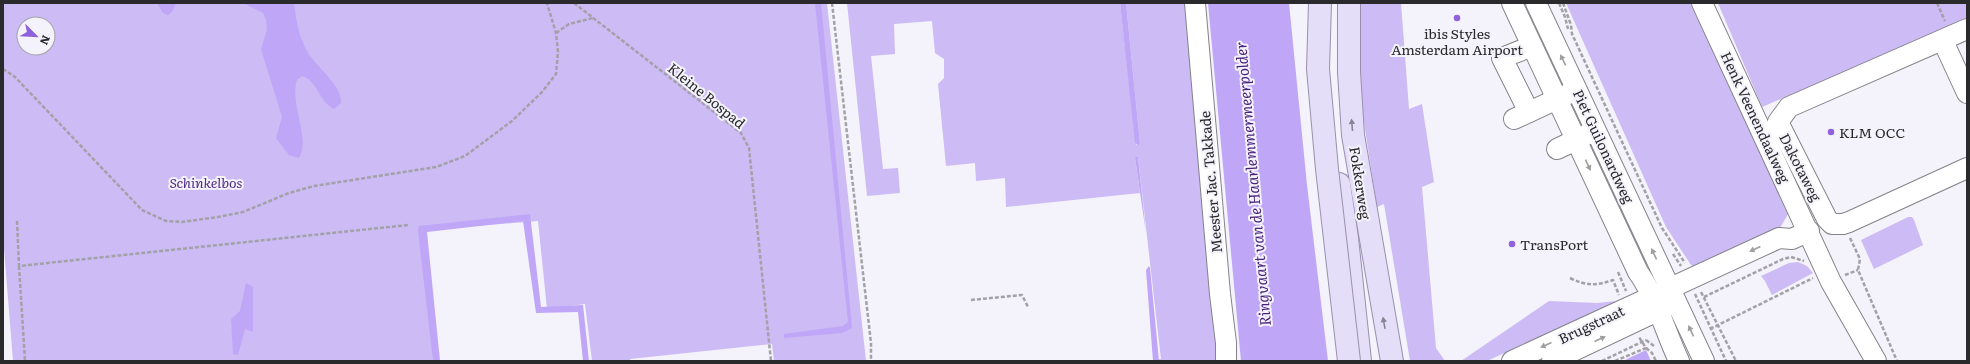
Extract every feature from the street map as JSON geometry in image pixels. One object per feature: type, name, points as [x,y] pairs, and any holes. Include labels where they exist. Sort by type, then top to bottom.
[{"type":"main road","points":[[1319,3],[1318,69],[1326,169],[1349,361]]},
{"type":"main road","points":[[1319,3],[1341,204],[1354,296],[1360,361]]},
{"type":"main road","name":"Fokkerweg","points":[[1349,3],[1349,72],[1353,135],[1392,361]]},
{"type":"street","name":"Meester Jac. Takkade","points":[[1195,3],[1220,294],[1226,343],[1226,361]]},
{"type":"street","name":"Piet Guilonardweg","points":[[1512,3],[1638,272],[1646,284],[1679,361]]},
{"type":"street","name":"Piet Guilonardweg","points":[[1536,3],[1704,361]]},
{"type":"street","name":"Henk Veenendaalweg","points":[[1702,3],[1800,235],[1831,282],[1876,361]]},
{"type":"street","points":[[1967,29],[1943,41],[1967,93]]},
{"type":"street","name":"Dakotaweg","points":[[1843,224],[1832,224],[1827,219],[1778,122],[1789,107],[1943,41]]},
{"type":"street","points":[[1532,46],[1502,58],[1522,115],[1577,89]]},
{"type":"street","points":[[1557,149],[1596,130]]},
{"type":"street","points":[[1843,224],[1967,168]]},
{"type":"street","name":"Brugstraat","points":[[1512,361],[1636,313],[1673,295],[1699,288],[1779,238],[1800,235]]},
{"type":"street","points":[[1638,272],[1636,313],[1668,337]]},
{"type":"street","name":"Brugstraat","points":[[1552,361],[1636,313]]},
{"type":"path","points":[[3,69],[15,78],[142,210],[166,221],[182,222],[243,212],[289,193],[314,186],[436,167],[465,156],[512,121],[552,80],[558,67],[558,52],[556,33],[547,3]]},
{"type":"path","name":"Kleine Bospad","points":[[574,3],[741,133],[749,148],[771,361]]},
{"type":"path","points":[[832,3],[871,361]]},
{"type":"path","points":[[1563,3],[1571,25],[1572,34],[1662,228],[1699,288],[1736,361]]},
{"type":"path","points":[[556,33],[569,24],[593,18]]},
{"type":"path","points":[[17,221],[25,361]]},
{"type":"path","points":[[1843,224],[1860,259],[1858,270],[1898,361]]},
{"type":"path","points":[[19,266],[408,225]]},
{"type":"path","points":[[1699,288],[1791,257],[1806,262]]},
{"type":"path","points":[[1726,361],[1710,329],[1820,275]]},
{"type":"path","points":[[971,300],[1022,296],[1028,307]]},
{"type":"path","points":[[1602,361],[1646,340]]},
{"type":"path","points":[[1646,348],[1656,361]]},
{"type":"green space","name":"Schinkelbos","points":[[3,3],[827,3],[866,361],[774,361],[772,344],[630,359],[630,361],[592,361],[585,304],[547,309],[538,221],[426,230],[433,361],[13,361],[3,236]]},
{"type":"green space","points":[[847,3],[1120,3],[1136,145],[1140,143],[1126,3],[1188,3],[1219,361],[1145,361],[1161,359],[1138,157],[1135,158],[1140,193],[1006,207],[1005,178],[976,181],[975,163],[946,166],[938,84],[944,78],[944,59],[935,53],[932,21],[894,24],[895,54],[871,56],[883,169],[898,168],[900,193],[867,196]]},
{"type":"green space","points":[[1360,3],[1401,3],[1409,109],[1422,104],[1434,182],[1422,187],[1436,348],[1445,361],[1410,361],[1384,204],[1377,207],[1361,103]]},
{"type":"green space","points":[[1566,3],[1690,3],[1787,199],[1788,214],[1780,228],[1700,270],[1691,265],[1666,227]]},
{"type":"green space","points":[[1718,3],[1967,3],[1967,17],[1937,32],[1762,107]]},
{"type":"green space","points":[[1590,139],[1651,263],[1643,267],[1587,141]]},
{"type":"green space","points":[[1908,217],[1912,217],[1914,220],[1923,245],[1874,269],[1861,240]]},
{"type":"green space","points":[[1798,262],[1807,266],[1813,273],[1772,295],[1761,276],[1789,263]]},
{"type":"green space","points":[[1549,301],[1597,303],[1617,301],[1487,361],[1461,361]]},
{"type":"water","points":[[157,3],[176,3],[172,12],[168,15],[163,13]]},
{"type":"water","points":[[243,3],[294,3],[298,28],[304,46],[338,90],[341,103],[334,109],[325,102],[312,82],[302,76],[297,80],[295,89],[296,100],[303,141],[299,158],[289,155],[276,138],[282,117],[261,49],[267,30],[266,19],[263,13]]},
{"type":"water","points":[[815,3],[821,3],[852,328],[842,333],[784,338],[784,334],[843,326],[848,322]]},
{"type":"water","points":[[1120,3],[1126,3],[1140,143],[1138,145],[1135,143]]},
{"type":"water","name":"Ringvaart van de Haarlemmermeerpolder","points":[[1208,3],[1289,3],[1307,185],[1328,361],[1241,361]]},
{"type":"water","points":[[1138,157],[1146,233],[1135,158]]},
{"type":"water","points":[[530,214],[541,307],[583,305],[589,361],[583,361],[578,312],[536,313],[523,221],[427,232],[440,361],[433,361],[418,231],[419,226]]},
{"type":"water","points":[[1149,266],[1159,361],[1153,361],[1146,270]]},
{"type":"water","points":[[246,283],[253,287],[253,332],[245,329],[238,355],[233,354],[231,319],[240,311]]},
{"type":"water","points":[[1646,350],[1651,361],[1623,361]]},
{"type":"place","name":"ibis Styles Amsterdam Airport","points":[[1457,18]]},
{"type":"place","name":"KLM OCC","points":[[1831,132]]},
{"type":"place","name":"TransPort","points":[[1512,244]]}]
